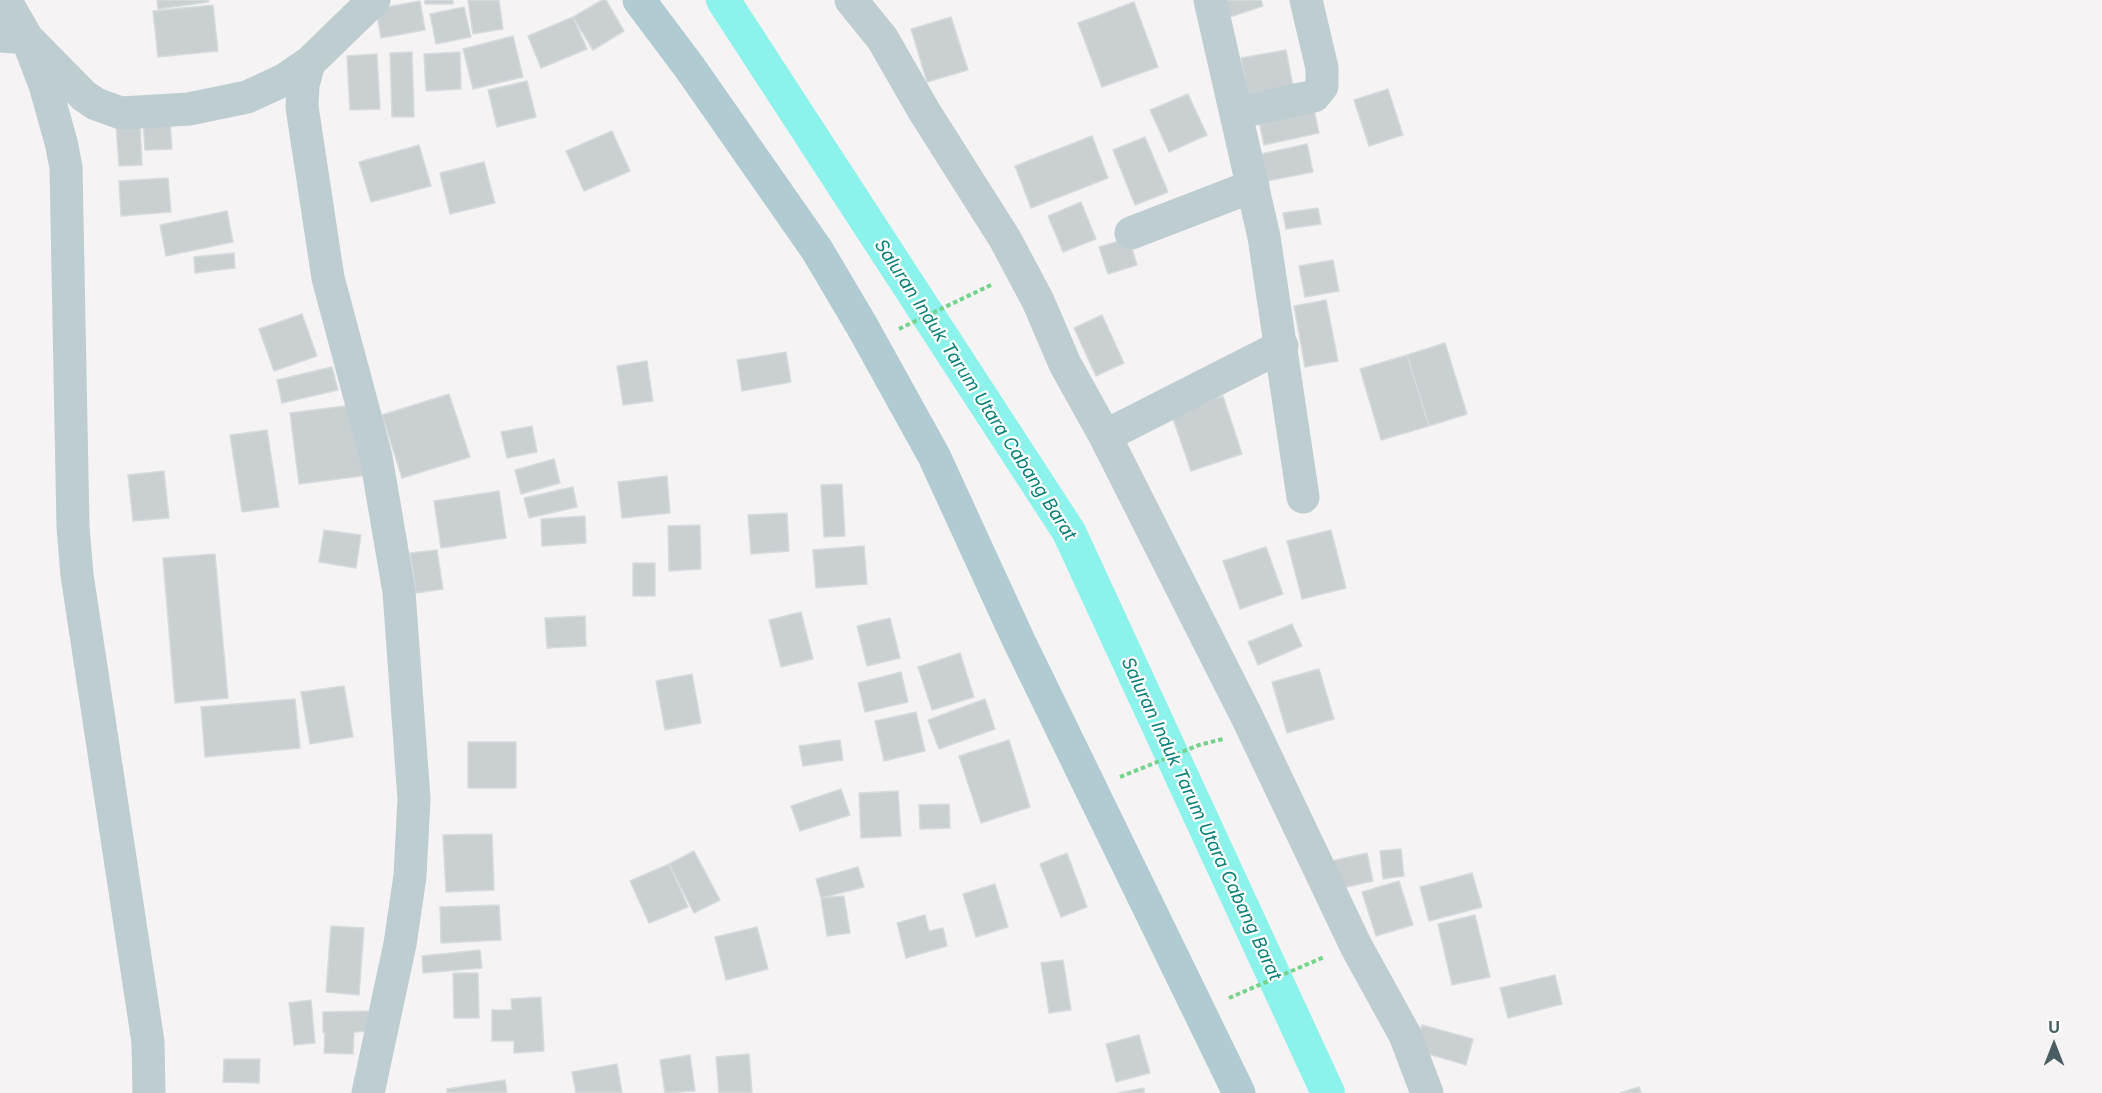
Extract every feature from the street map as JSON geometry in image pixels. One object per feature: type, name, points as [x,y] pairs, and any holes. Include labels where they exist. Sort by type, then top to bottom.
[{"type":"main road","points":[[639,0],[690,68],[817,250],[934,456],[1018,639],[1239,1093]]},
{"type":"street","points":[[6,0],[13,37],[48,96],[66,167],[73,527],[77,575],[148,1042],[149,1093]]},
{"type":"street","points":[[13,37],[96,104],[121,113],[189,109],[247,97],[284,80],[309,63],[374,0]]},
{"type":"street","points":[[851,0],[882,38],[924,111],[1005,239],[1038,301],[1065,364],[1105,436],[1247,717],[1356,946],[1405,1035],[1427,1093]]},
{"type":"street","points":[[1210,0],[1264,237],[1303,497]]},
{"type":"street","points":[[1236,113],[1314,96],[1322,86],[1322,68],[1306,0]]},
{"type":"street","points":[[309,63],[303,85],[302,107],[328,278],[375,457],[389,527],[403,630],[410,724],[414,799],[410,876],[400,944],[368,1093]]},
{"type":"street","points":[[1131,233],[1253,186]]},
{"type":"street","points":[[1105,436],[1282,346]]},
{"type":"path","points":[[908,325],[980,290]]},
{"type":"path","points":[[1119,778],[1199,745]]},
{"type":"path","points":[[1228,998],[1314,961]]},
{"type":"building","points":[[157,0],[208,0],[209,2],[158,9]]},
{"type":"building","points":[[425,0],[453,0],[453,4],[425,4]]},
{"type":"building","points":[[468,0],[499,0],[503,29],[473,34]]},
{"type":"building","points":[[602,0],[606,0],[624,31],[593,50],[573,17]]},
{"type":"building","points":[[1220,0],[1261,0],[1263,6],[1227,18]]},
{"type":"building","points":[[420,1],[425,30],[381,38],[376,9]]},
{"type":"building","points":[[1134,2],[1158,67],[1102,87],[1078,23]]},
{"type":"building","points":[[213,5],[218,51],[158,57],[153,11]]},
{"type":"building","points":[[464,7],[471,37],[436,44],[430,14]]},
{"type":"building","points":[[573,17],[587,49],[541,68],[528,36]]},
{"type":"building","points":[[951,17],[968,70],[927,82],[911,29]]},
{"type":"building","points":[[513,36],[523,77],[473,89],[463,49]]},
{"type":"building","points":[[1286,50],[1293,86],[1247,94],[1241,58]]},
{"type":"building","points":[[412,52],[414,117],[392,117],[390,53]]},
{"type":"building","points":[[460,52],[461,89],[426,91],[424,54]]},
{"type":"building","points":[[377,54],[380,109],[350,110],[347,56]]},
{"type":"building","points":[[527,81],[536,117],[497,127],[488,90]]},
{"type":"building","points":[[1388,89],[1403,135],[1369,146],[1354,100]]},
{"type":"building","points":[[1188,94],[1207,135],[1169,152],[1150,110]]},
{"type":"building","points":[[1314,109],[1319,133],[1264,145],[1259,121]]},
{"type":"building","points":[[170,120],[172,149],[145,150],[143,121]]},
{"type":"building","points":[[140,124],[142,165],[119,166],[116,125]]},
{"type":"building","points":[[612,131],[630,171],[584,191],[566,151]]},
{"type":"building","points":[[1092,136],[1108,178],[1031,208],[1015,166]]},
{"type":"building","points":[[1145,137],[1168,192],[1135,205],[1113,150]]},
{"type":"building","points":[[1307,144],[1313,172],[1267,181],[1261,154]]},
{"type":"building","points":[[419,145],[431,186],[371,202],[359,162]]},
{"type":"building","points":[[484,162],[495,203],[450,214],[440,173]]},
{"type":"building","points":[[168,178],[171,212],[121,216],[119,181]]},
{"type":"building","points":[[1081,202],[1096,239],[1063,252],[1048,216]]},
{"type":"building","points":[[1318,208],[1321,224],[1286,229],[1283,213]]},
{"type":"building","points":[[227,211],[233,242],[166,256],[160,225]]},
{"type":"building","points":[[1129,238],[1137,265],[1108,274],[1099,247]]},
{"type":"building","points":[[234,253],[235,268],[195,273],[194,257]]},
{"type":"building","points":[[1333,260],[1339,291],[1305,297],[1299,266]]},
{"type":"building","points":[[1326,300],[1338,361],[1305,367],[1294,306]]},
{"type":"building","points":[[302,314],[317,356],[274,371],[259,329]]},
{"type":"building","points":[[1102,315],[1124,363],[1096,376],[1074,328]]},
{"type":"building","points":[[1445,343],[1467,414],[1429,426],[1407,355]]},
{"type":"building","points":[[786,352],[791,382],[742,391],[737,360]]},
{"type":"building","points":[[1407,355],[1429,426],[1381,440],[1360,369]]},
{"type":"building","points":[[647,361],[653,401],[623,405],[617,366]]},
{"type":"building","points":[[332,367],[338,390],[282,403],[277,380]]},
{"type":"building","points":[[449,394],[470,457],[402,478],[382,415]]},
{"type":"building","points":[[1223,396],[1242,454],[1191,471],[1171,413]]},
{"type":"building","points":[[361,404],[370,475],[299,484],[290,413]]},
{"type":"building","points":[[532,426],[537,452],[507,458],[501,432]]},
{"type":"building","points":[[267,430],[279,507],[242,512],[230,435]]},
{"type":"building","points":[[554,459],[560,483],[521,494],[515,470]]},
{"type":"building","points":[[164,471],[169,518],[133,521],[128,475]]},
{"type":"building","points":[[667,476],[670,513],[622,518],[618,482]]},
{"type":"building","points":[[842,484],[845,536],[824,537],[821,485]]},
{"type":"building","points":[[573,487],[577,507],[529,518],[524,498]]},
{"type":"building","points":[[499,491],[506,538],[441,548],[434,501]]},
{"type":"building","points":[[787,513],[789,551],[751,554],[748,515]]},
{"type":"building","points":[[585,516],[586,543],[542,546],[541,519]]},
{"type":"building","points":[[700,525],[701,569],[669,571],[668,526]]},
{"type":"building","points":[[324,530],[361,535],[356,568],[319,562]]},
{"type":"building","points":[[1331,530],[1346,588],[1302,599],[1287,541]]},
{"type":"building","points":[[864,546],[867,584],[816,588],[813,550]]},
{"type":"building","points":[[1266,547],[1283,594],[1240,609],[1223,561]]},
{"type":"building","points":[[437,550],[443,589],[416,593],[410,553]]},
{"type":"building","points":[[215,554],[228,698],[175,703],[163,558]]},
{"type":"building","points":[[633,563],[655,563],[655,596],[633,596]]},
{"type":"building","points":[[801,612],[813,659],[781,667],[769,620]]},
{"type":"building","points":[[585,616],[586,646],[547,648],[545,618]]},
{"type":"building","points":[[890,618],[900,658],[867,666],[857,626]]},
{"type":"building","points":[[1292,624],[1302,646],[1258,665],[1248,642]]},
{"type":"building","points":[[960,653],[974,697],[932,710],[918,667]]},
{"type":"building","points":[[1319,669],[1334,719],[1287,733],[1272,682]]},
{"type":"building","points":[[901,672],[908,702],[865,712],[858,683]]},
{"type":"building","points":[[692,674],[701,723],[665,730],[656,681]]},
{"type":"building","points":[[344,686],[353,737],[310,744],[301,692]]},
{"type":"building","points":[[295,699],[300,748],[205,757],[201,707]]},
{"type":"building","points":[[985,699],[995,729],[939,749],[928,720]]},
{"type":"building","points":[[916,712],[925,751],[884,761],[875,721]]},
{"type":"building","points":[[840,740],[843,760],[803,766],[799,746]]},
{"type":"building","points":[[1009,740],[1030,807],[981,823],[959,756]]},
{"type":"building","points":[[468,742],[516,742],[516,788],[468,788]]},
{"type":"building","points":[[841,789],[850,815],[800,831],[791,806]]},
{"type":"building","points":[[898,791],[901,836],[861,838],[859,793]]},
{"type":"building","points":[[949,804],[950,828],[920,829],[919,805]]},
{"type":"building","points":[[492,834],[494,890],[446,892],[443,835]]},
{"type":"building","points":[[1401,849],[1404,876],[1383,879],[1380,851]]},
{"type":"building","points":[[694,851],[720,900],[694,913],[669,864]]},
{"type":"building","points":[[1067,853],[1087,907],[1061,917],[1040,864]]},
{"type":"building","points":[[1367,853],[1373,881],[1338,889],[1331,861]]},
{"type":"building","points":[[669,864],[688,907],[649,923],[630,881]]},
{"type":"building","points":[[858,867],[864,887],[821,898],[816,879]]},
{"type":"building","points":[[1472,873],[1482,907],[1429,921],[1420,887]]},
{"type":"building","points":[[1399,881],[1413,925],[1376,936],[1362,892]]},
{"type":"building","points":[[995,884],[1008,927],[976,937],[963,894]]},
{"type":"building","points":[[844,896],[850,933],[827,936],[821,898]]},
{"type":"building","points":[[499,905],[501,940],[441,943],[440,907]]},
{"type":"building","points":[[925,915],[929,931],[943,928],[947,946],[906,958],[897,923]]},
{"type":"building","points":[[1475,915],[1490,977],[1452,985],[1438,924]]},
{"type":"building","points":[[331,926],[364,928],[359,995],[326,992]]},
{"type":"building","points":[[757,927],[768,969],[726,980],[715,937]]},
{"type":"building","points":[[480,950],[482,968],[423,973],[422,956]]},
{"type":"building","points":[[1063,960],[1071,1010],[1049,1013],[1041,963]]},
{"type":"building","points":[[453,973],[478,973],[479,1018],[454,1018]]},
{"type":"building","points":[[1555,975],[1562,1004],[1508,1018],[1500,988]]},
{"type":"building","points":[[541,997],[544,1051],[514,1053],[514,1041],[492,1041],[492,1010],[512,1010],[511,999]]},
{"type":"building","points":[[311,1000],[315,1043],[294,1045],[289,1003]]},
{"type":"building","points":[[373,1011],[373,1031],[354,1032],[353,1054],[324,1053],[323,1012]]},
{"type":"building","points":[[1422,1025],[1473,1039],[1466,1065],[1415,1050]]},
{"type":"building","points":[[1139,1035],[1150,1073],[1116,1082],[1106,1044]]},
{"type":"building","points":[[749,1054],[752,1093],[719,1093],[716,1057]]},
{"type":"building","points":[[690,1055],[695,1091],[665,1093],[660,1060]]},
{"type":"building","points":[[224,1059],[260,1059],[259,1083],[223,1082]]},
{"type":"building","points":[[617,1064],[622,1093],[576,1093],[572,1072]]},
{"type":"building","points":[[505,1080],[507,1093],[447,1093],[447,1089]]},
{"type":"building","points":[[1639,1087],[1641,1093],[1620,1093]]},
{"type":"building","points":[[1144,1088],[1144,1093],[1118,1093]]},
{"type":"waterway","name":"Saluran Induk Tarum Utara Cabang Barat","points":[[723,0],[1069,532],[1328,1093]]}]
